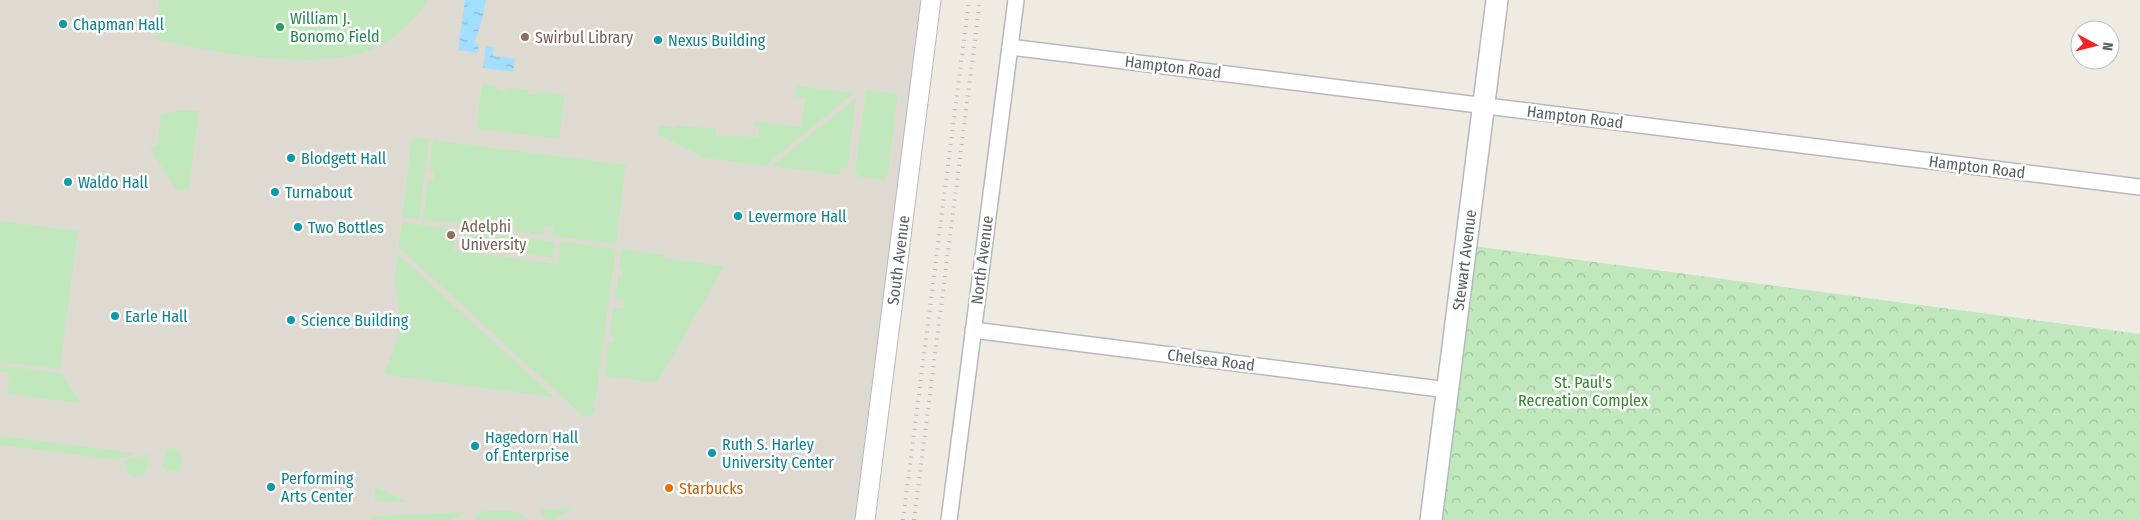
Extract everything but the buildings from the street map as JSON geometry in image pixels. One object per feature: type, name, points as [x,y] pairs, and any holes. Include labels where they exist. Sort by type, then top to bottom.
[{"type":"main road","name":"Stewart Avenue","points":[[1431,520],[1498,0]]},
{"type":"street","name":"South Avenue","points":[[865,520],[931,0]]},
{"type":"street","name":"North Avenue","points":[[949,520],[1016,0]]},
{"type":"street","name":"Hampton Road","points":[[1010,47],[2140,187]]},
{"type":"street","name":"Chelsea Road","points":[[973,330],[1448,390]]},
{"type":"shaded area","name":"Adelphi University","points":[[0,0],[931,0],[865,520],[0,520]]},
{"type":"green space","name":"William J. Bonomo Field","points":[[159,0],[428,0],[409,24],[384,44],[365,52],[316,60],[232,54],[155,39]]},
{"type":"green space","points":[[482,84],[497,86],[497,90],[505,91],[506,87],[529,90],[528,94],[536,95],[537,91],[565,95],[559,139],[476,129]]},
{"type":"green space","points":[[797,86],[854,93],[765,166],[705,158],[658,135],[659,125],[675,128],[676,126],[716,128],[716,135],[758,137],[759,126],[753,126],[754,121],[801,127],[805,98],[795,97]]},
{"type":"green space","points":[[866,90],[898,94],[888,174],[885,180],[859,177],[855,171]]},
{"type":"green space","points":[[856,98],[848,168],[841,168],[840,175],[772,166]]},
{"type":"green space","points":[[184,110],[199,111],[189,190],[176,189],[150,146],[157,147],[161,114]]},
{"type":"green space","points":[[412,137],[429,139],[419,219],[402,217]]},
{"type":"green space","points":[[433,140],[626,165],[616,244],[552,236],[553,227],[544,227],[543,235],[514,231],[515,221],[506,220],[504,230],[476,226],[477,218],[468,217],[467,225],[423,220],[428,181],[433,180],[434,172],[429,169]]},
{"type":"green space","points":[[0,221],[78,231],[60,369],[0,362]]},
{"type":"green space","points":[[402,222],[456,230],[454,250],[557,264],[560,241],[616,249],[594,413],[584,417],[398,247]]},
{"type":"green space","points":[[465,230],[555,242],[553,258],[462,246]]},
{"type":"green space","name":"St. Paul's Recreation Complex","points":[[1466,245],[2140,334],[2140,520],[1431,520]]},
{"type":"green space","points":[[621,249],[664,255],[664,258],[724,266],[657,383],[604,376],[609,342],[613,342],[614,337],[610,336],[613,308],[623,308],[624,300],[615,299],[618,277],[622,277],[623,270],[619,269]]},
{"type":"green space","points":[[397,253],[552,397],[386,375],[384,371],[394,350],[399,329],[395,281]]},
{"type":"green space","points":[[0,365],[61,373],[79,399],[79,403],[7,394],[9,373],[0,372]]},
{"type":"green space","points":[[0,436],[135,453],[117,460],[0,445]]},
{"type":"green space","points":[[173,448],[182,455],[180,472],[167,471],[162,467],[167,449]]},
{"type":"green space","points":[[149,454],[148,465],[144,475],[134,477],[127,473],[124,461]]},
{"type":"green space","points":[[375,487],[409,502],[375,501]]},
{"type":"green space","points":[[574,508],[552,520],[546,520],[539,510]]},
{"type":"green space","points":[[483,511],[515,511],[529,520],[475,520],[475,516]]},
{"type":"green space","points":[[466,512],[452,520],[370,520],[372,516]]},
{"type":"water","points":[[465,0],[486,0],[474,44],[479,45],[477,53],[458,50]]},
{"type":"water","points":[[486,46],[494,47],[493,56],[515,59],[513,72],[483,68]]},
{"type":"railway","points":[[903,520],[969,0]]},
{"type":"railway","points":[[914,520],[980,0]]},
{"type":"place","name":"Chapman Hall","points":[[63,24]]},
{"type":"place","name":"William J. Bonomo Field","points":[[280,27]]},
{"type":"place","name":"Swirbul Library","points":[[525,37]]},
{"type":"place","name":"Nexus Building","points":[[658,40]]},
{"type":"place","name":"Blodgett Hall","points":[[291,158]]},
{"type":"place","name":"Waldo Hall","points":[[68,182]]},
{"type":"place","name":"Turnabout","points":[[275,192]]},
{"type":"place","name":"Levermore Hall","points":[[738,216]]},
{"type":"place","name":"Two Bottles","points":[[298,227]]},
{"type":"place","name":"Adelphi University","points":[[451,235]]},
{"type":"place","name":"Earle Hall","points":[[115,316]]},
{"type":"place","name":"Science Building","points":[[291,320]]},
{"type":"place","name":"Hagedorn Hall of Enterprise","points":[[475,446]]},
{"type":"place","name":"Ruth S. Harley University Center","points":[[712,453]]},
{"type":"place","name":"Performing Arts Center","points":[[271,487]]},
{"type":"place","name":"Starbucks","points":[[669,488]]}]
